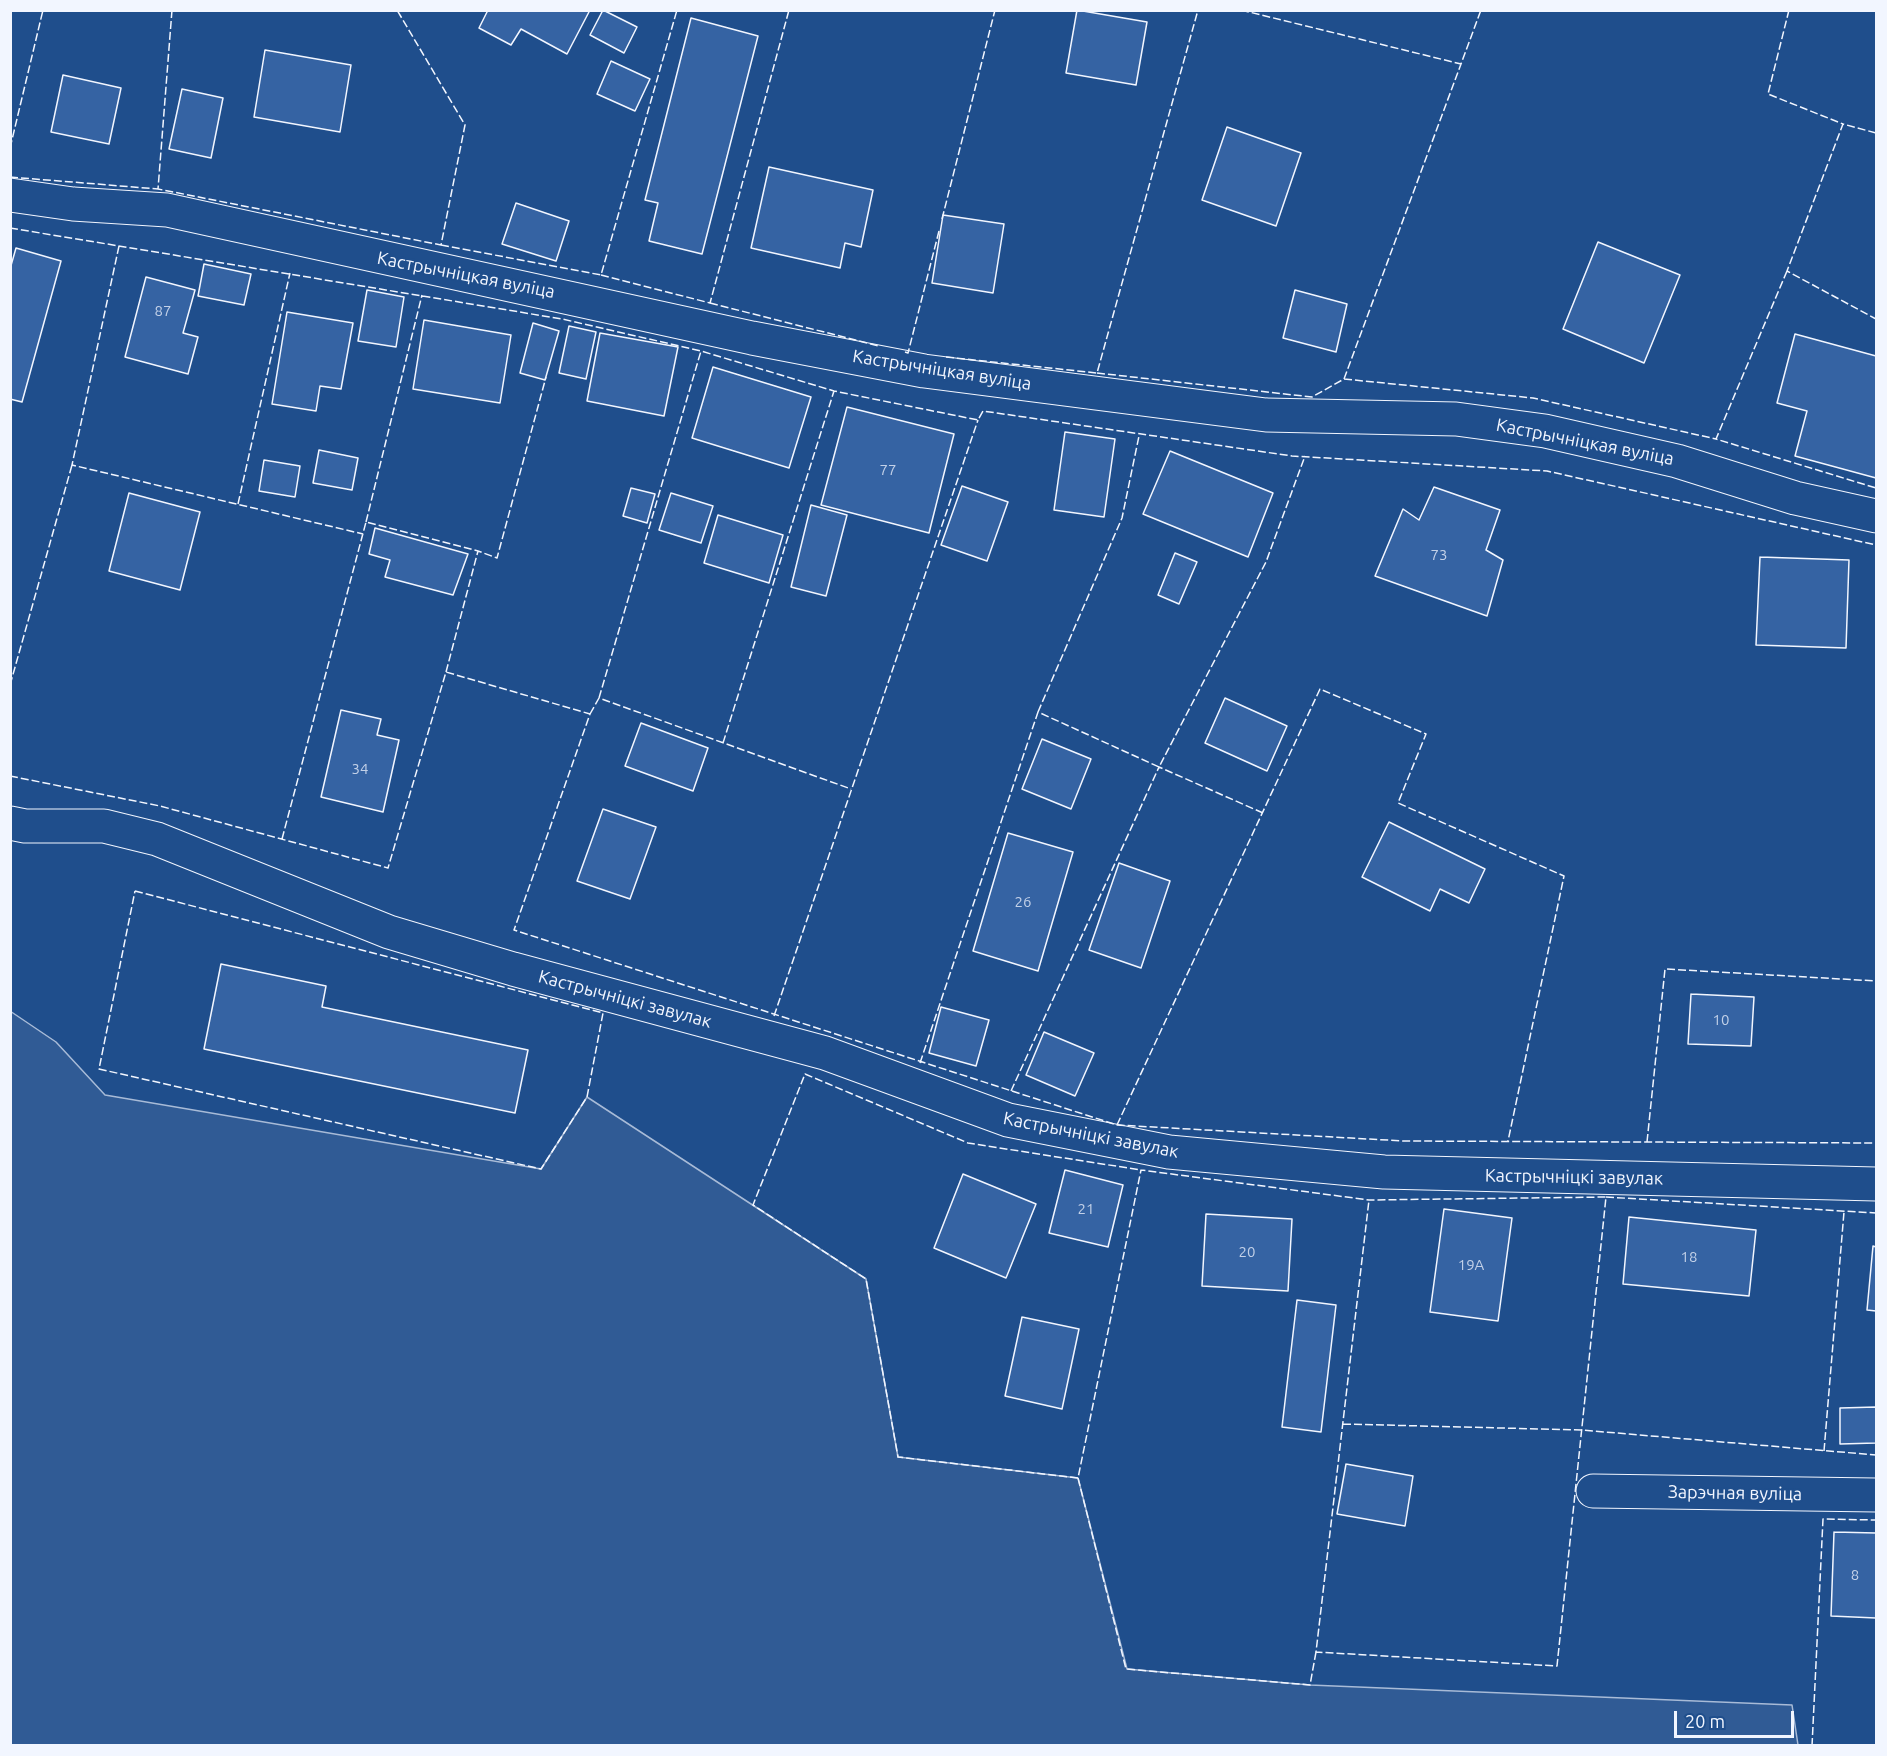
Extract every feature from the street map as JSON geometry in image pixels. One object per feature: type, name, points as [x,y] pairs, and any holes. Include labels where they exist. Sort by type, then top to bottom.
[{"type":"street","name":"Кастрычніцкая вуліца","points":[[10,195],[73,204],[167,210],[752,338],[924,371],[1266,415],[1456,418],[1545,431],[1677,460],[1795,498],[1876,516]]},
{"type":"street","name":"Кастрычніцкі завулак","points":[[10,823],[25,826],[105,826],[157,839],[269,886],[389,932],[513,969],[825,1053],[1008,1120],[1169,1152],[1383,1172],[1876,1184]]},
{"type":"street","name":"Зарэчная вуліца","points":[[1593,1491],[1876,1495]]},
{"type":"shaded area","points":[[10,1011],[56,1042],[105,1095],[541,1169],[587,1097],[866,1279],[898,1457],[1078,1478],[1127,1669],[1310,1685],[1792,1705],[1798,1745],[11,1745]]},
{"type":"building","points":[[488,10],[590,10],[567,54],[521,29],[511,45],[479,28]]},
{"type":"building","points":[[603,10],[637,27],[624,53],[590,35]]},
{"type":"building","points":[[1077,10],[1147,22],[1136,85],[1066,73]]},
{"type":"building","points":[[691,18],[758,36],[702,254],[649,241],[658,203],[645,200]]},
{"type":"building","points":[[265,50],[351,65],[340,132],[254,117]]},
{"type":"building","points":[[611,61],[650,79],[635,111],[597,94]]},
{"type":"building","points":[[63,75],[121,88],[109,144],[51,132]]},
{"type":"building","points":[[182,89],[223,98],[211,158],[169,149]]},
{"type":"building","points":[[1227,127],[1301,153],[1276,226],[1202,200]]},
{"type":"building","points":[[769,167],[873,190],[861,247],[845,243],[840,268],[751,248]]},
{"type":"building","points":[[516,203],[569,221],[556,261],[502,244]]},
{"type":"building","points":[[943,215],[1004,224],[993,293],[932,283]]},
{"type":"building","points":[[1598,242],[1680,275],[1644,363],[1563,329]]},
{"type":"building","points":[[16,248],[61,261],[22,402],[10,399],[10,269]]},
{"type":"building","points":[[204,264],[251,274],[244,305],[198,296]]},
{"type":"building","points":[[146,277],[195,290],[183,333],[198,337],[188,374],[125,357]]},
{"type":"building","points":[[367,290],[404,297],[396,347],[358,341]]},
{"type":"building","points":[[1295,290],[1347,304],[1336,352],[1283,338]]},
{"type":"building","points":[[287,312],[353,323],[341,389],[320,386],[316,411],[272,404]]},
{"type":"building","points":[[424,320],[511,335],[500,403],[413,389]]},
{"type":"building","points":[[533,323],[559,331],[545,380],[520,373]]},
{"type":"building","points":[[569,326],[596,332],[586,379],[559,373]]},
{"type":"building","points":[[600,333],[678,347],[664,416],[587,401]]},
{"type":"building","points":[[1795,334],[1876,356],[1876,478],[1795,456],[1807,411],[1777,403]]},
{"type":"building","points":[[713,367],[811,397],[789,468],[692,438]]},
{"type":"building","points":[[847,407],[954,434],[929,533],[821,505]]},
{"type":"building","points":[[1065,432],[1115,439],[1104,517],[1054,510]]},
{"type":"building","points":[[319,450],[358,458],[352,490],[313,483]]},
{"type":"building","points":[[1170,451],[1273,493],[1248,557],[1143,514]]},
{"type":"building","points":[[264,460],[300,466],[295,497],[259,491]]},
{"type":"building","points":[[962,486],[1008,502],[987,561],[941,545]]},
{"type":"building","points":[[1434,487],[1500,510],[1486,550],[1503,560],[1487,616],[1375,576],[1403,509],[1419,520]]},
{"type":"building","points":[[631,488],[655,494],[647,523],[623,516]]},
{"type":"building","points":[[129,493],[200,512],[180,590],[109,571]]},
{"type":"building","points":[[671,493],[713,506],[701,543],[659,530]]},
{"type":"building","points":[[811,505],[847,515],[826,596],[791,587]]},
{"type":"building","points":[[718,515],[783,535],[769,583],[704,563]]},
{"type":"building","points":[[375,528],[468,554],[453,595],[385,577],[390,560],[369,554]]},
{"type":"building","points":[[1175,553],[1197,562],[1179,604],[1158,595]]},
{"type":"building","points":[[1760,557],[1849,560],[1846,648],[1756,645]]},
{"type":"building","points":[[1225,698],[1287,726],[1267,771],[1205,743]]},
{"type":"building","points":[[341,710],[381,719],[377,735],[399,740],[383,812],[321,797]]},
{"type":"building","points":[[641,723],[708,748],[693,791],[625,766]]},
{"type":"building","points":[[1042,739],[1091,759],[1071,809],[1022,789]]},
{"type":"building","points":[[603,809],[656,827],[630,899],[577,881]]},
{"type":"building","points":[[1389,822],[1485,869],[1469,903],[1440,889],[1430,911],[1362,877]]},
{"type":"building","points":[[1008,833],[1073,852],[1038,971],[973,951]]},
{"type":"building","points":[[1119,863],[1170,881],[1141,968],[1089,950]]},
{"type":"building","points":[[221,964],[326,986],[322,1007],[528,1050],[515,1113],[204,1049]]},
{"type":"building","points":[[1691,994],[1754,997],[1751,1046],[1688,1044]]},
{"type":"building","points":[[941,1007],[989,1020],[976,1066],[929,1053]]},
{"type":"building","points":[[1044,1032],[1094,1053],[1075,1096],[1026,1075]]},
{"type":"building","points":[[1065,1170],[1123,1185],[1108,1247],[1049,1233]]},
{"type":"building","points":[[963,1174],[1036,1204],[1006,1278],[934,1248]]},
{"type":"building","points":[[1444,1209],[1512,1218],[1498,1321],[1430,1312]]},
{"type":"building","points":[[1206,1214],[1292,1219],[1288,1291],[1202,1286]]},
{"type":"building","points":[[1629,1217],[1756,1230],[1749,1296],[1623,1284]]},
{"type":"building","points":[[1873,1246],[1876,1247],[1876,1311],[1867,1310]]},
{"type":"building","points":[[1297,1300],[1336,1305],[1321,1432],[1282,1427]]},
{"type":"building","points":[[1022,1317],[1079,1329],[1062,1409],[1005,1396]]},
{"type":"building","points":[[1876,1407],[1876,1443],[1840,1444],[1840,1408]]},
{"type":"building","points":[[1346,1464],[1413,1476],[1405,1526],[1337,1514]]},
{"type":"building","points":[[1834,1532],[1876,1533],[1876,1618],[1831,1616]]},
{"type":"fence","points":[[10,148],[43,10]]},
{"type":"fence","points":[[172,10],[158,189],[441,245],[465,125],[397,10]]},
{"type":"fence","points":[[441,245],[601,275],[677,10]]},
{"type":"fence","points":[[601,275],[710,303],[789,10]]},
{"type":"fence","points":[[942,219],[995,10]]},
{"type":"fence","points":[[946,357],[1097,373],[1198,10]]},
{"type":"fence","points":[[1241,10],[1461,64],[1481,10]]},
{"type":"fence","points":[[1789,10],[1768,94],[1843,124]]},
{"type":"fence","points":[[1097,373],[1312,397],[1344,379],[1461,64]]},
{"type":"fence","points":[[1876,133],[1843,124],[1787,271],[1876,319]]},
{"type":"fence","points":[[10,177],[158,189]]},
{"type":"fence","points":[[10,228],[562,319],[701,351],[834,391],[978,420],[983,411],[1292,456],[1547,471],[1876,545]]},
{"type":"fence","points":[[905,352],[908,353],[939,231]]},
{"type":"fence","points":[[119,246],[72,465],[363,534]]},
{"type":"fence","points":[[1787,271],[1716,439],[1876,488]]},
{"type":"fence","points":[[238,504],[290,273]]},
{"type":"fence","points":[[366,522],[422,295]]},
{"type":"fence","points":[[710,303],[879,346]]},
{"type":"fence","points":[[599,698],[701,351]]},
{"type":"fence","points":[[446,672],[478,551],[497,558],[546,377]]},
{"type":"fence","points":[[1344,379],[1533,398],[1716,439]]},
{"type":"fence","points":[[723,743],[834,391]]},
{"type":"fence","points":[[774,1016],[978,420]]},
{"type":"fence","points":[[1038,712],[1122,518],[1139,436]]},
{"type":"fence","points":[[920,1063],[1038,712],[1159,767],[1266,562],[1305,456]]},
{"type":"fence","points":[[10,685],[72,465]]},
{"type":"fence","points":[[282,839],[366,522],[478,551]]},
{"type":"fence","points":[[10,776],[160,806],[388,868],[446,672],[590,714],[514,930],[1117,1125],[1404,1141],[1876,1143]]},
{"type":"fence","points":[[1117,1125],[1320,689],[1426,734],[1398,803],[1564,876],[1508,1141]]},
{"type":"fence","points":[[590,714],[599,698],[851,789]]},
{"type":"fence","points":[[1011,1091],[1159,767],[1263,813]]},
{"type":"fence","points":[[135,891],[603,1013],[587,1097],[541,1169],[99,1069],[135,891]]},
{"type":"fence","points":[[1647,1142],[1665,969],[1876,981]]},
{"type":"fence","points":[[1078,1478],[898,1457],[866,1279],[753,1205],[805,1074],[968,1143],[1141,1170]]},
{"type":"fence","points":[[1316,1652],[1310,1685],[1126,1669],[1078,1478],[1141,1170],[1369,1200],[1606,1197],[1557,1666],[1316,1652],[1369,1200]]},
{"type":"fence","points":[[1606,1197],[1876,1213]]},
{"type":"fence","points":[[1824,1451],[1844,1212]]},
{"type":"fence","points":[[1343,1424],[1581,1430],[1876,1455]]},
{"type":"fence","points":[[1812,1746],[1823,1519],[1876,1520]]}]
